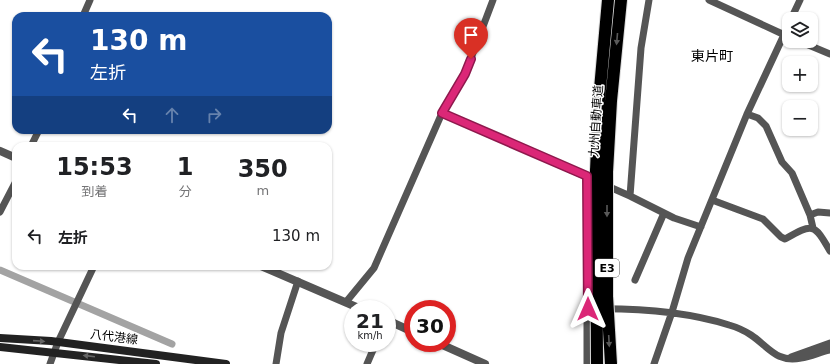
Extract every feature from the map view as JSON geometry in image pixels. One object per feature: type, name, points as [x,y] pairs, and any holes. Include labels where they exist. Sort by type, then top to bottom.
[{"type":"highway","name":"九州自動車道","points":[[597,364],[597,173],[599,100],[608,0]]},
{"type":"highway","name":"九州自動車道","points":[[611,364],[597,173],[611,101],[621,0]]},
{"type":"main road","name":"八代港線","points":[[0,338],[58,342],[226,364]]},
{"type":"main road","name":"八代港線","points":[[0,347],[54,351],[156,364]]},
{"type":"street","points":[[85,12],[90,0]]},
{"type":"street","points":[[348,300],[374,268],[442,113],[465,74],[493,0]]},
{"type":"street","points":[[630,196],[641,48],[649,0]]},
{"type":"street","points":[[709,0],[782,33]]},
{"type":"street","points":[[794,12],[800,0]]},
{"type":"street","points":[[654,364],[672,312],[688,258],[747,114],[782,45]]},
{"type":"street","points":[[816,48],[830,54]]},
{"type":"street","points":[[442,113],[597,173],[630,196],[664,213],[701,227]]},
{"type":"street","points":[[747,114],[758,118],[763,122],[782,162],[792,173],[810,215],[813,228]]},
{"type":"street","points":[[0,151],[12,156]]},
{"type":"street","points":[[587,364],[588,309],[597,173]]},
{"type":"street","points":[[0,212],[12,189]]},
{"type":"street","points":[[712,200],[763,219],[780,237],[785,239],[801,230],[813,228],[820,232],[830,250]]},
{"type":"street","points":[[810,215],[818,212],[830,213]]},
{"type":"street","points":[[635,280],[664,213]]},
{"type":"street","points":[[50,364],[58,342],[92,270]]},
{"type":"street","points":[[271,270],[344,301]]},
{"type":"street","points":[[276,364],[281,333],[298,281]]},
{"type":"street","points":[[588,309],[613,308],[672,312],[730,325],[751,335],[773,354],[787,359],[801,358],[830,350]]},
{"type":"street","points":[[787,359],[830,343]]},
{"type":"street","points":[[367,364],[372,352]]},
{"type":"street","points":[[453,352],[467,360],[486,364]]},
{"type":"waterway","points":[[0,270],[172,344]]},
{"type":"district","name":"東片町","points":[[712,56]]},
{"type":"route","points":[[471,59],[465,74],[442,113],[587,176],[588,309]]}]
